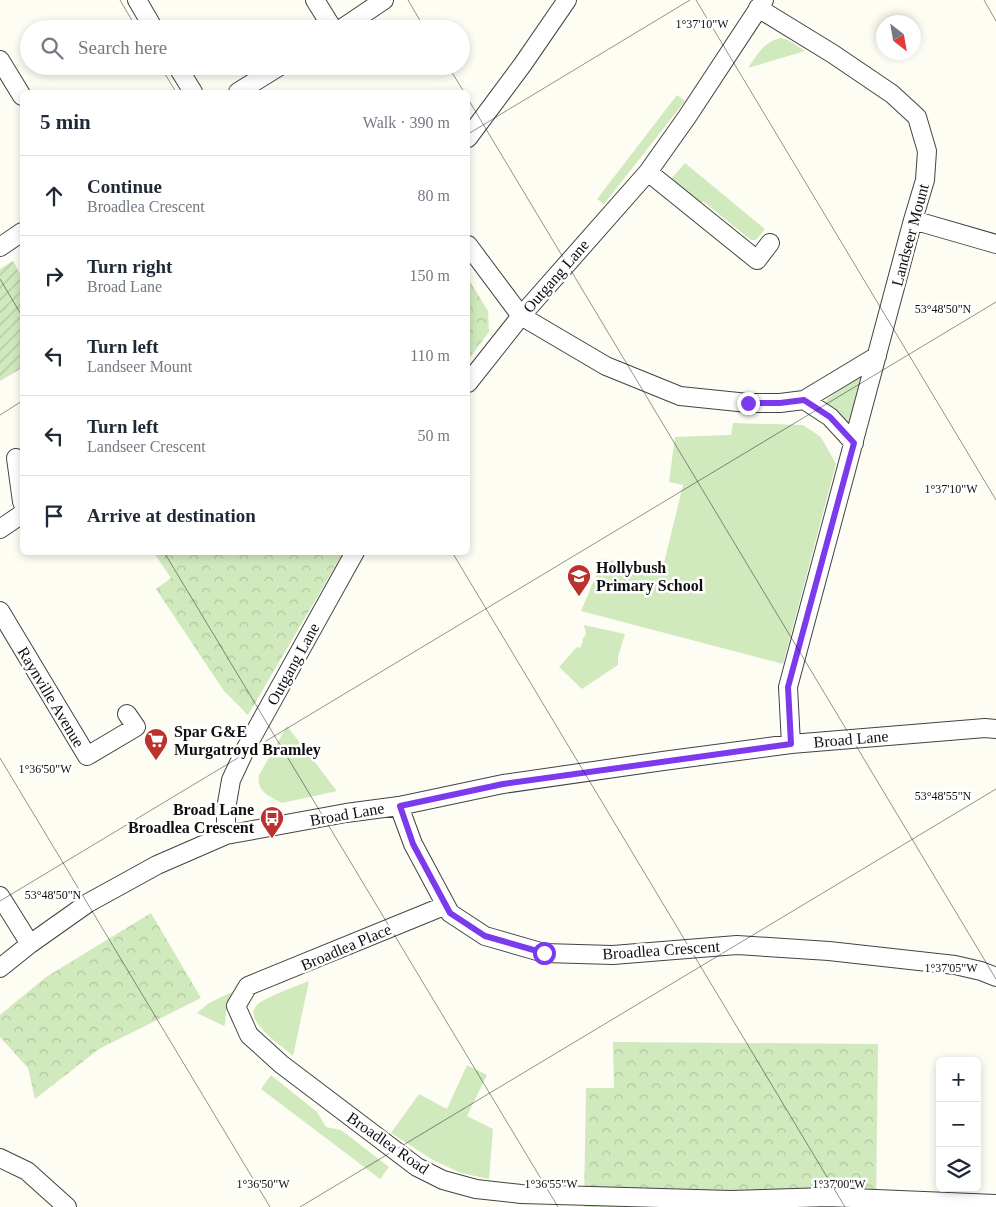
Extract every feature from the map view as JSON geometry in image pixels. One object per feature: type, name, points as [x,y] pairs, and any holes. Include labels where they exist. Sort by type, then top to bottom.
[{"type":"street","points":[[137,0],[149,20]]},
{"type":"street","points":[[314,0],[327,20]]},
{"type":"street","points":[[354,20],[384,0]]},
{"type":"street","points":[[470,135],[523,64],[567,0]]},
{"type":"street","name":"Outgang Lane","points":[[470,380],[521,316],[648,172],[688,117],[761,4]]},
{"type":"street","name":"Landseer Mount","points":[[761,4],[892,94],[917,117],[927,151],[926,180],[913,220],[788,687],[791,744]]},
{"type":"street","points":[[0,60],[20,93]]},
{"type":"street","points":[[183,75],[192,90]]},
{"type":"street","points":[[241,90],[265,75]]},
{"type":"street","points":[[648,172],[757,260],[770,243]]},
{"type":"street","points":[[913,220],[996,244]]},
{"type":"street","points":[[0,247],[20,233]]},
{"type":"street","points":[[470,248],[521,316],[606,366],[680,396],[748,403],[780,403],[804,400],[877,356]]},
{"type":"street","points":[[804,400],[830,417],[854,443]]},
{"type":"street","points":[[16,458],[20,487]]},
{"type":"street","points":[[0,529],[20,515]]},
{"type":"street","name":"Outgang Lane","points":[[226,835],[226,809],[232,780],[246,748],[354,555]]},
{"type":"street","name":"Raynville Avenue","points":[[0,611],[87,756],[136,727],[127,714]]},
{"type":"street","name":"Broad Lane","points":[[0,968],[88,903],[157,865],[226,835],[346,813],[400,806],[503,784],[791,744],[985,728],[996,729]]},
{"type":"street","name":"Broadlea Crescent","points":[[400,806],[413,844],[444,906],[450,913],[485,936],[544,953],[613,955],[737,945],[829,951],[955,965],[988,974],[996,961]]},
{"type":"street","points":[[0,896],[30,944]]},
{"type":"street","name":"Broadlea Place","points":[[248,986],[444,906]]},
{"type":"street","name":"Broadlea Road","points":[[248,986],[236,1006],[249,1034],[281,1064],[381,1140],[417,1167],[443,1180],[476,1189],[522,1194],[731,1200],[828,1198],[996,1204]]},
{"type":"street","points":[[0,1158],[27,1171],[67,1207]]},
{"type":"green space","points":[[781,38],[788,40],[805,51],[748,68],[765,45]]},
{"type":"green space","points":[[677,95],[685,101],[604,204],[597,199]]},
{"type":"green space","points":[[685,163],[765,229],[756,240],[751,240],[704,202],[697,202],[670,180]]},
{"type":"green space","points":[[13,261],[20,273],[20,369],[0,381],[0,269]]},
{"type":"green space","points":[[470,281],[488,311],[489,332],[470,357]]},
{"type":"green space","points":[[857,378],[861,378],[863,382],[850,423],[848,423],[826,402],[827,399]]},
{"type":"green space","points":[[733,423],[803,425],[821,437],[836,464],[783,664],[581,611],[603,559],[663,567],[683,485],[669,482],[675,437],[731,435]]},
{"type":"green space","points":[[155,555],[342,555],[248,715],[224,691],[156,589],[171,578]]},
{"type":"green space","points":[[584,625],[625,634],[618,657],[618,665],[582,689],[559,667],[577,647],[580,648],[586,634]]},
{"type":"green space","points":[[287,726],[337,791],[282,803],[264,792],[260,785],[259,775]]},
{"type":"green space","points":[[151,913],[201,998],[99,1049],[35,1099],[28,1068],[0,1037],[0,1015],[46,977]]},
{"type":"green space","points":[[309,981],[293,1056],[263,1031],[253,1012],[256,1006],[265,999]]},
{"type":"green space","points":[[232,992],[224,1026],[197,1013],[209,1003]]},
{"type":"green space","points":[[613,1042],[878,1044],[876,1207],[584,1207],[586,1088],[614,1088]]},
{"type":"green space","points":[[467,1065],[487,1075],[467,1116],[493,1129],[489,1179],[461,1173],[433,1160],[391,1133],[419,1094],[447,1109]]},
{"type":"green space","points":[[271,1075],[317,1112],[326,1127],[341,1130],[389,1167],[380,1179],[261,1089]]},
{"type":"place","name":"Hollybush Primary School","points":[[579,597]]},
{"type":"place","name":"Spar G&E Murgatroyd Bramley","points":[[156,761]]},
{"type":"place","name":"Broad Lane Broadlea Crescent","points":[[272,839]]},
{"type":"route","points":[[544,953],[485,936],[450,913],[444,906],[413,844],[400,806],[503,784],[791,744],[788,687],[854,443],[830,417],[804,400],[780,403],[748,403]]}]
